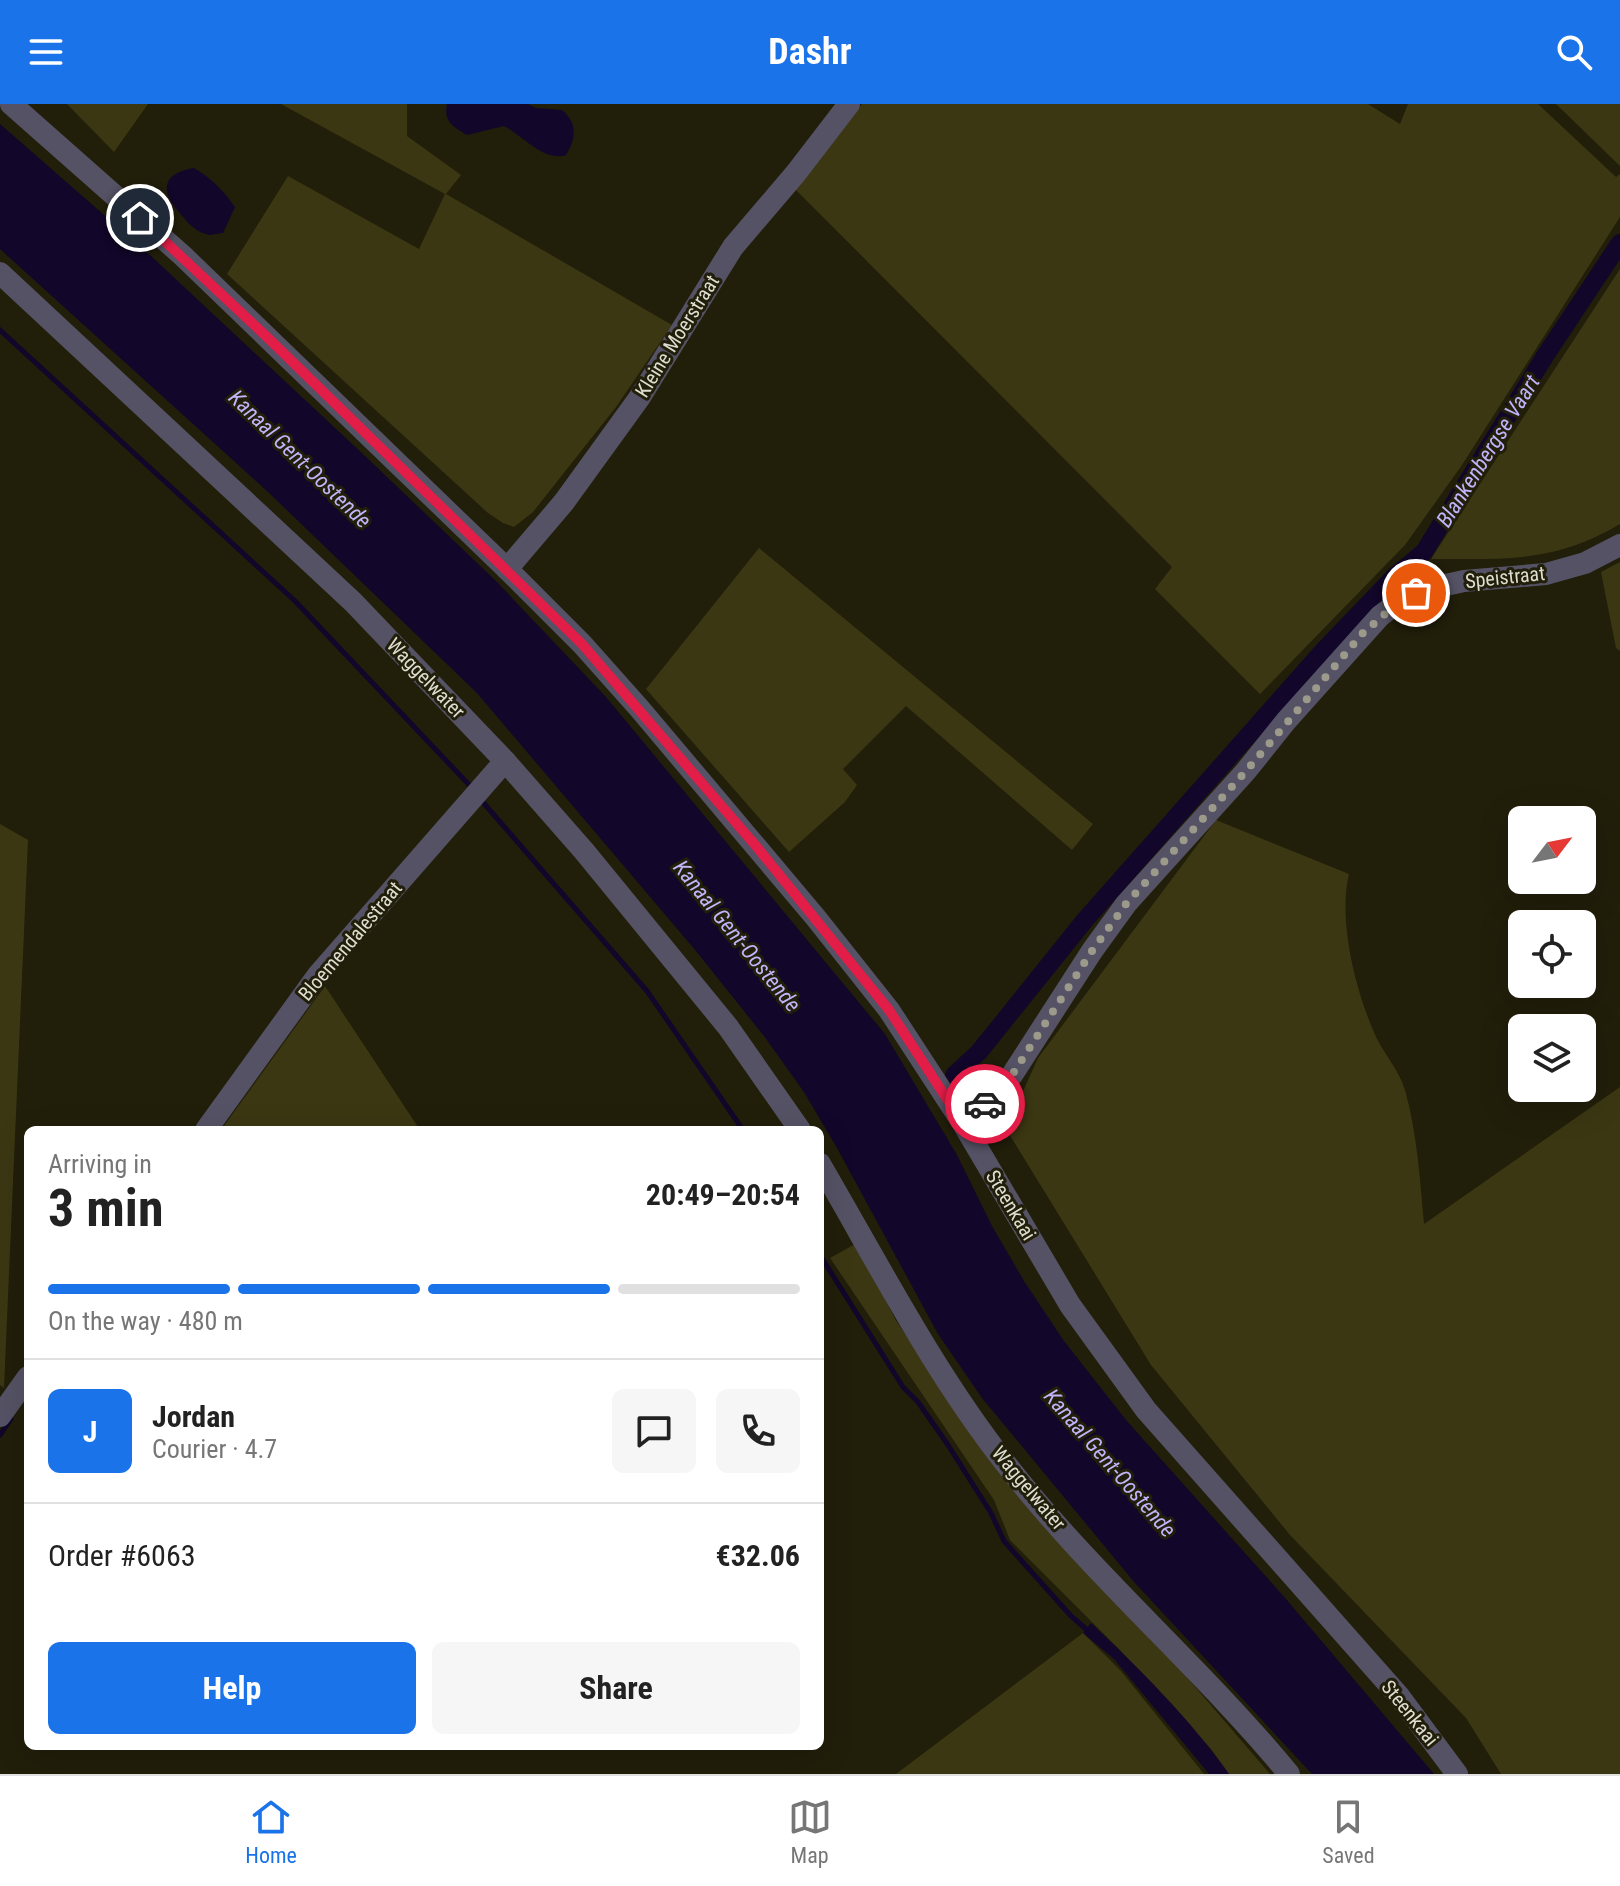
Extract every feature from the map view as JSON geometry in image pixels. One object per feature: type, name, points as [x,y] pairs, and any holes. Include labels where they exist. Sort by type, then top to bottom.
[{"type":"street","name":"Steenkaai","points":[[11,104],[183,256],[507,569],[630,697],[816,918],[908,1036],[1070,1305],[1146,1410],[1399,1696],[1457,1774]]},
{"type":"street","name":"Kleine Moerstraat","points":[[507,569],[564,502],[640,397],[733,247],[849,104]]},
{"type":"street","name":"Waggelwater","points":[[0,273],[353,602],[505,761],[584,851],[728,1027],[797,1126]]},
{"type":"street","name":"Speistraat","points":[[962,1122],[997,1093],[1012,1075],[1126,904],[1380,616],[1400,601],[1432,588],[1464,581],[1546,574],[1585,563],[1620,545]]},
{"type":"street","name":"Bloemendalestraat","points":[[209,1126],[318,975],[505,761]]},
{"type":"street","name":"Waggelwater","points":[[824,1171],[930,1356],[1006,1464],[1126,1602],[1266,1746],[1289,1774]]},
{"type":"street","points":[[0,1416],[24,1383]]},
{"type":"shaded area","points":[[67,104],[148,104],[114,152]]},
{"type":"shaded area","points":[[281,104],[407,104],[407,136],[461,175],[446,194],[672,325],[616,407],[533,512],[514,527],[488,513],[227,274],[288,176],[419,249],[445,194]]},
{"type":"shaded area","points":[[862,104],[1368,104],[1400,124],[1408,104],[1538,104],[1616,177],[1620,174],[1620,217],[1462,465],[1405,545],[1260,694],[1155,589],[1172,567],[794,188]]},
{"type":"shaded area","points":[[1556,104],[1620,104],[1620,166]]},
{"type":"shaded area","points":[[1620,269],[1620,524],[1596,537],[1551,552],[1506,558],[1431,559]]},
{"type":"shaded area","points":[[759,548],[1093,824],[1072,850],[906,706],[843,769],[857,785],[845,802],[789,852],[646,689]]},
{"type":"shaded area","points":[[1620,562],[1620,651],[1616,648],[1601,572]]},
{"type":"shaded area","points":[[1216,820],[1349,874],[1346,912],[1350,953],[1373,1030],[1405,1090],[1415,1139],[1424,1224],[1620,1087],[1620,1774],[1501,1774],[1466,1718],[1290,1535],[1151,1365],[1006,1129],[1038,1058]]},
{"type":"shaded area","points":[[0,824],[28,840],[4,1388],[0,1385]]},
{"type":"shaded area","points":[[325,986],[417,1126],[224,1126]]},
{"type":"shaded area","points":[[857,1243],[895,1319],[955,1407],[1270,1774],[1229,1774],[1211,1749],[1119,1649],[1010,1540],[994,1500],[830,1258]]},
{"type":"shaded area","points":[[1083,1633],[1121,1671],[1204,1774],[896,1774]]},
{"type":"water","points":[[447,104],[528,104],[536,108],[562,110],[573,126],[572,143],[566,155],[558,156],[542,152],[504,126],[467,135],[450,123],[446,115]]},
{"type":"water","name":"Kanaal Gent-Oostende","points":[[0,124],[151,256],[365,456],[496,581],[606,697],[885,1034],[957,1155],[992,1226],[1024,1281],[1064,1341],[1126,1420],[1286,1599],[1434,1774],[1312,1774],[1135,1583],[982,1398],[938,1334],[837,1148],[804,1092],[764,1036],[477,693],[268,492],[0,249]]},
{"type":"water","points":[[194,168],[217,185],[235,207],[223,233],[210,235],[196,229],[169,197],[167,184],[170,178]]},
{"type":"water","points":[[1091,1623],[1164,1695],[1229,1774],[1209,1774],[1114,1659],[1083,1633]]},
{"type":"waterway","name":"Blankenbergse Vaart","points":[[954,1075],[979,1052],[1085,920],[1323,651],[1394,577],[1424,552],[1545,356],[1620,243]]},
{"type":"waterway","points":[[0,330],[295,601],[473,789]]},
{"type":"waterway","points":[[481,800],[647,991],[740,1126]]},
{"type":"waterway","points":[[824,1261],[903,1387],[918,1402],[948,1445],[991,1513],[1004,1541],[1086,1629]]},
{"type":"waterway","points":[[0,1435],[11,1419]]},
{"type":"way so far","points":[[985,1104],[1012,1075],[1126,904],[1246,771],[1363,633],[1380,616],[1416,593]]},
{"type":"route","points":[[140,218],[183,256],[582,644],[816,918],[908,1036],[962,1122],[985,1104]]}]
